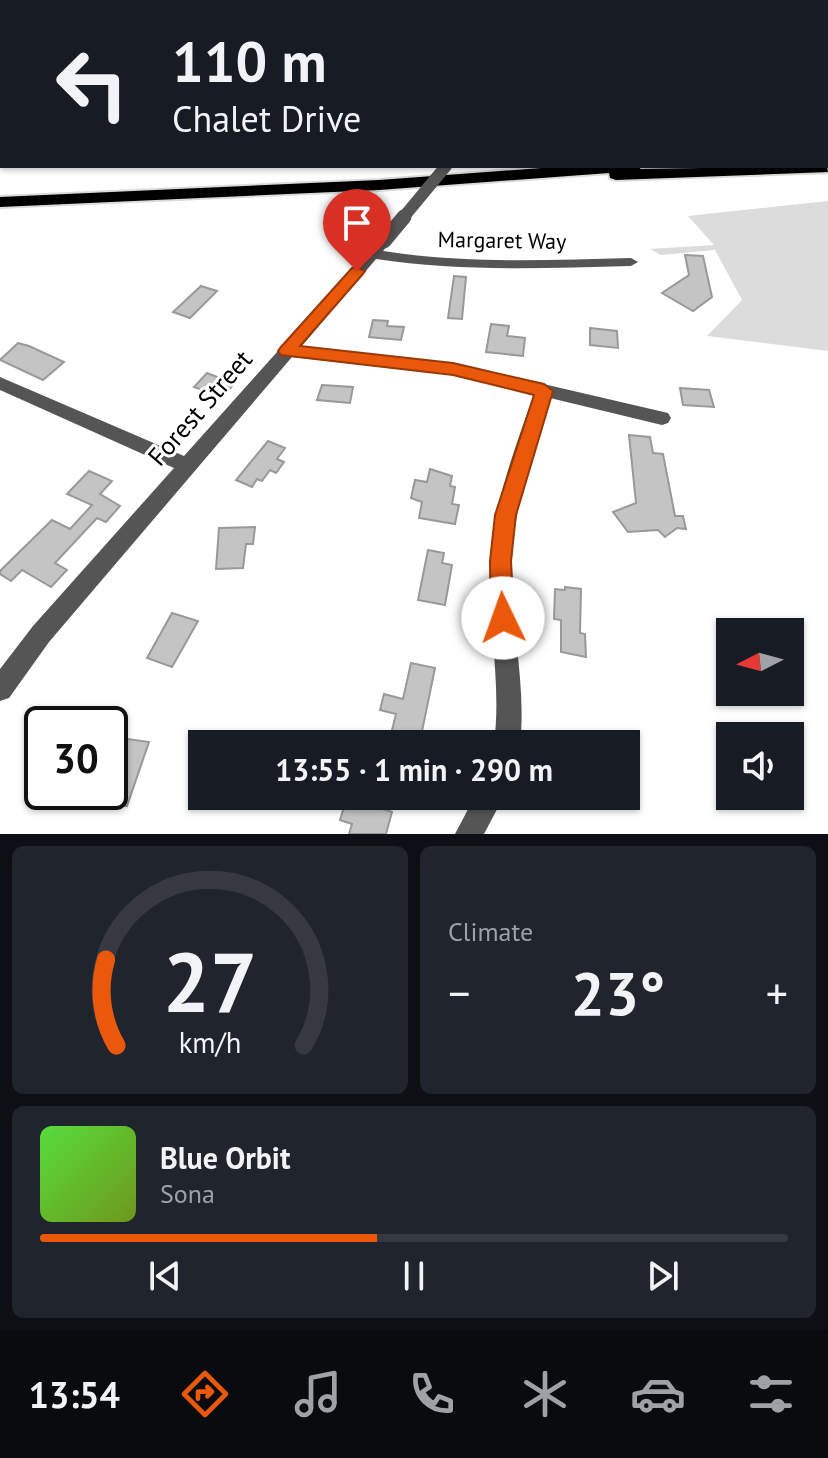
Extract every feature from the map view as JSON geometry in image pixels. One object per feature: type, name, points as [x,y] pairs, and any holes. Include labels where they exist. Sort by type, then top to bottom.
[{"type":"highway","points":[[0,187],[410,168]]},
{"type":"highway","points":[[0,202],[222,193],[609,168]]},
{"type":"highway","points":[[510,176],[606,176],[803,168]]},
{"type":"street","name":"Forest Street","points":[[0,689],[41,634],[444,168]]},
{"type":"street","name":"Margaret Way","points":[[373,254],[419,261],[631,262]]},
{"type":"street","points":[[287,351],[453,369],[662,418]]},
{"type":"street","points":[[0,383],[187,466]]},
{"type":"street","points":[[508,730],[510,707],[501,588],[502,540],[510,494],[544,391]]},
{"type":"street","points":[[469,834],[482,810]]},
{"type":"shaded area","points":[[828,201],[828,351],[707,336],[742,300],[715,250],[661,255],[650,249],[714,245],[688,216]]},
{"type":"building","points":[[685,255],[703,256],[712,297],[693,311],[662,293],[689,275]]},
{"type":"building","points":[[454,276],[466,277],[462,319],[448,318]]},
{"type":"building","points":[[201,286],[217,291],[190,318],[173,312]]},
{"type":"building","points":[[373,320],[388,321],[387,326],[404,327],[401,340],[369,337]]},
{"type":"building","points":[[491,324],[509,326],[507,336],[525,338],[523,356],[486,352]]},
{"type":"building","points":[[590,328],[617,331],[618,348],[590,345]]},
{"type":"building","points":[[18,343],[64,362],[43,380],[0,360]]},
{"type":"building","points":[[207,373],[233,385],[224,396],[194,387]]},
{"type":"building","points":[[322,385],[353,387],[350,403],[317,400]]},
{"type":"building","points":[[680,388],[709,390],[714,407],[683,405]]},
{"type":"building","points":[[629,435],[650,437],[653,453],[663,454],[675,516],[683,516],[686,529],[677,528],[665,537],[658,530],[628,532],[613,512],[636,503]]},
{"type":"building","points":[[268,441],[285,448],[277,459],[284,462],[276,473],[270,470],[262,481],[257,479],[252,487],[236,480]]},
{"type":"building","points":[[430,469],[452,476],[450,486],[455,487],[452,504],[459,505],[455,524],[419,518],[422,502],[411,498],[415,480],[427,482]]},
{"type":"building","points":[[89,471],[112,481],[100,494],[120,506],[106,522],[97,518],[55,563],[67,570],[51,587],[22,570],[11,581],[0,574],[52,520],[70,529],[92,505],[67,494]]},
{"type":"building","points":[[255,527],[253,544],[246,544],[243,568],[216,569],[219,528]]},
{"type":"building","points":[[428,550],[444,553],[442,563],[452,565],[445,605],[418,600]]},
{"type":"building","points":[[565,587],[581,589],[580,633],[585,634],[586,657],[561,652],[561,620],[554,619],[555,589],[565,590]]},
{"type":"building","points":[[172,613],[198,621],[172,667],[147,658]]},
{"type":"building","points":[[411,663],[435,668],[422,730],[392,730],[396,714],[380,710],[384,694],[403,699]]},
{"type":"building","points":[[128,739],[149,742],[128,803]]},
{"type":"building","points":[[343,810],[392,812],[386,834],[349,834],[352,824],[340,820]]},
{"type":"route","points":[[357,271],[287,351],[453,369],[544,391],[506,515],[501,561],[503,618]]}]
